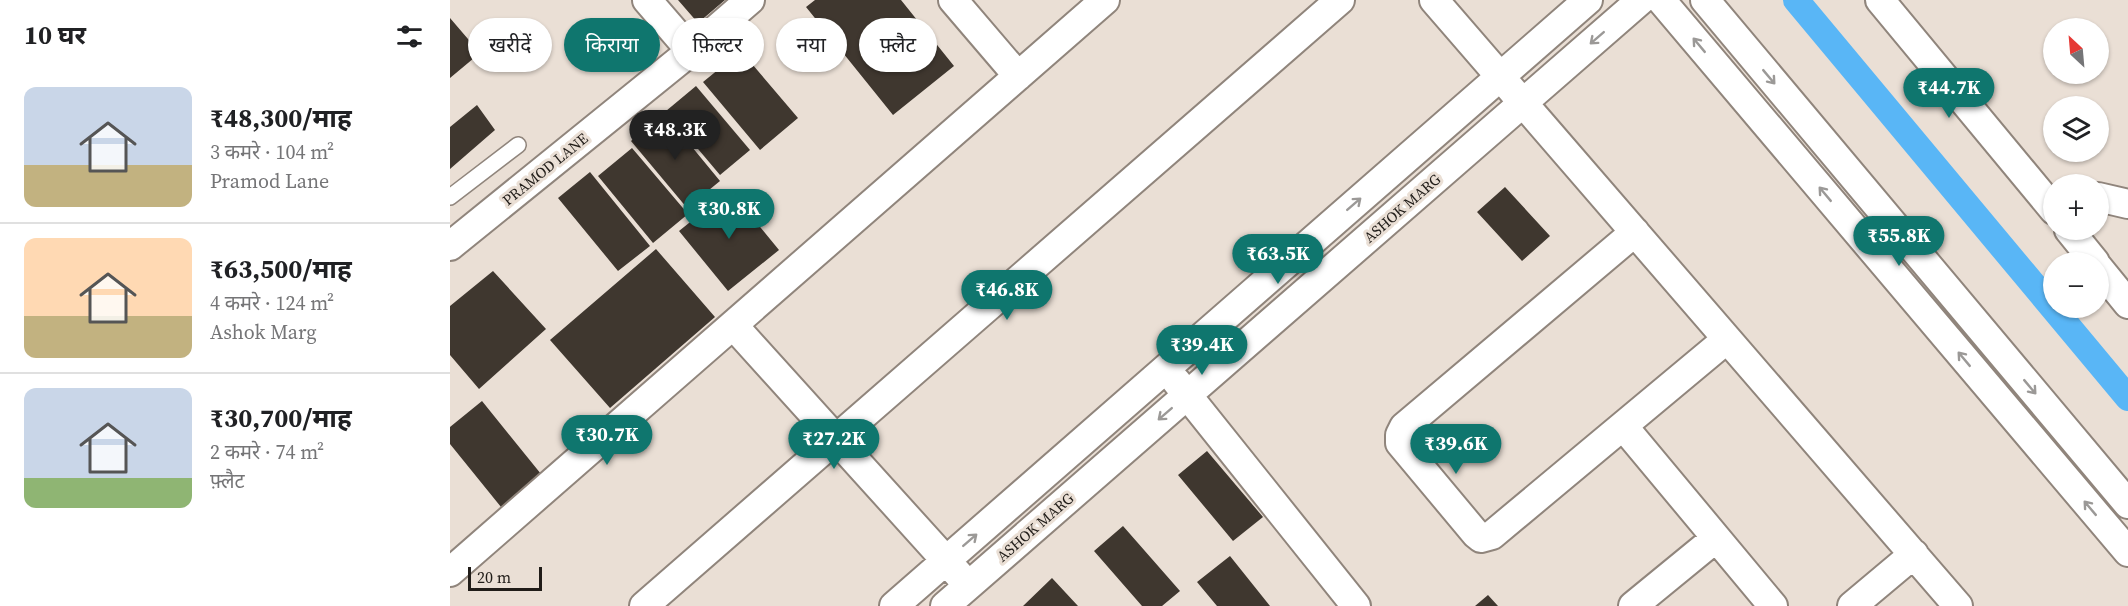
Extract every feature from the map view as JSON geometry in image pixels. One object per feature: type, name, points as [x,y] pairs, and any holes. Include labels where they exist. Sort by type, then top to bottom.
[{"type":"street","points":[[647,0],[672,29]]},
{"type":"street","name":"PRAMOD LANE","points":[[729,18],[750,0]]},
{"type":"street","points":[[953,0],[1018,76]]},
{"type":"street","points":[[450,572],[1105,0]]},
{"type":"street","points":[[645,606],[1340,0]]},
{"type":"street","points":[[1434,0],[1958,606]]},
{"type":"street","points":[[894,606],[1588,0]]},
{"type":"street","name":"ASHOK MARG","points":[[945,606],[1641,0]]},
{"type":"street","points":[[1661,0],[2128,552]]},
{"type":"street","points":[[1705,0],[2128,504]]},
{"type":"street","points":[[1880,0],[2043,186]]},
{"type":"street","name":"PRAMOD LANE","points":[[450,246],[672,66]]},
{"type":"street","points":[[2109,200],[2128,204]]},
{"type":"street","points":[[1635,232],[1404,426],[1400,435],[1400,443],[1476,534],[1481,538],[1487,538],[1727,339]]},
{"type":"street","points":[[2077,240],[2087,252]]},
{"type":"street","points":[[2109,281],[2128,304]]},
{"type":"street","points":[[733,325],[948,560],[968,586]]},
{"type":"street","points":[[1166,369],[1346,602]]},
{"type":"street","points":[[1623,426],[1773,606]]},
{"type":"street","points":[[1633,606],[1716,538]]},
{"type":"street","points":[[1852,606],[1914,554]]},
{"type":"lane","points":[[450,197],[518,145]]},
{"type":"building","points":[[678,0],[725,0],[704,18],[694,18]]},
{"type":"building","points":[[815,0],[901,0],[915,18],[859,18],[859,72],[937,72],[937,45],[954,66],[893,115],[847,58],[847,18],[815,18],[806,7]]},
{"type":"building","points":[[450,18],[468,39],[468,63],[450,78]]},
{"type":"building","points":[[715,72],[759,72],[798,118],[760,150],[703,82]]},
{"type":"building","points":[[696,86],[750,150],[720,175],[666,111]]},
{"type":"building","points":[[477,105],[495,130],[450,169],[450,127]]},
{"type":"building","points":[[664,113],[720,181],[687,208],[631,141]]},
{"type":"building","points":[[632,148],[688,214],[653,243],[598,176]]},
{"type":"building","points":[[590,172],[650,246],[618,271],[558,198]]},
{"type":"building","points":[[1505,187],[1550,236],[1522,261],[1477,212]]},
{"type":"building","points":[[730,190],[779,250],[728,291],[679,231]]},
{"type":"building","points":[[656,249],[715,317],[610,408],[550,340]]},
{"type":"building","points":[[493,271],[546,329],[479,389],[450,355],[450,306]]},
{"type":"building","points":[[482,401],[541,474],[501,507],[450,444],[450,427]]},
{"type":"building","points":[[1207,451],[1263,517],[1233,541],[1178,475]]},
{"type":"building","points":[[1123,526],[1180,591],[1162,606],[1142,606],[1094,551]]},
{"type":"building","points":[[1230,556],[1270,606],[1217,606],[1197,582]]},
{"type":"building","points":[[1052,578],[1078,606],[1023,606]]},
{"type":"building","points":[[1488,595],[1498,606],[1475,606]]},
{"type":"waterway","points":[[1796,0],[2128,398]]}]
